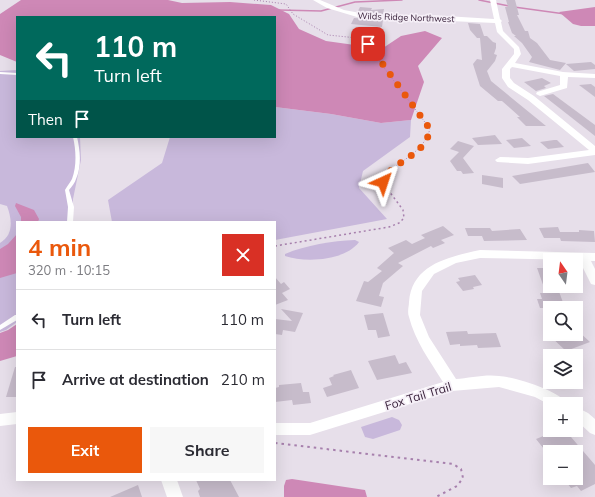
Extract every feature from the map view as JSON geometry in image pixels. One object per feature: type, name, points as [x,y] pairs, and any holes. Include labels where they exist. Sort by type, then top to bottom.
[{"type":"street","name":"Wilds Ridge Northwest","points":[[316,0],[339,12],[360,16],[390,18],[430,17],[499,21]]},
{"type":"street","points":[[493,0],[499,21],[500,32],[517,48],[518,54],[506,69],[506,78],[511,85],[537,103],[595,152]]},
{"type":"street","points":[[510,64],[564,75],[580,77],[595,76]]},
{"type":"street","points":[[540,94],[564,86],[564,75]]},
{"type":"street","points":[[500,160],[528,161],[595,152]]},
{"type":"street","points":[[452,385],[423,338],[414,315],[416,290],[430,271],[453,260],[480,254],[589,257],[595,281]]},
{"type":"street","name":"Fox Tail Trail","points":[[276,429],[310,429],[452,385],[499,381],[539,392],[548,397]]},
{"type":"street","points":[[583,417],[595,429]]},
{"type":"street","points":[[0,420],[16,418]]},
{"type":"street","points":[[169,481],[175,497]]},
{"type":"lane","points":[[0,73],[16,74]]},
{"type":"lane","points":[[70,221],[71,207],[67,190],[74,177],[77,166],[75,138]]},
{"type":"lane","points":[[0,328],[16,318]]},
{"type":"path","points":[[254,0],[286,4],[293,14],[328,35],[367,39],[368,44],[430,129],[429,134],[422,146],[406,161],[386,174],[383,182],[403,210],[404,218],[400,223],[389,227],[276,246]]},
{"type":"path","points":[[276,443],[453,464],[461,470],[463,478],[457,486],[436,497]]},
{"type":"shaded area","points":[[21,0],[168,0],[182,3],[230,2],[271,5],[289,14],[299,29],[326,41],[383,48],[401,36],[425,31],[442,38],[418,66],[424,82],[411,120],[381,123],[331,114],[276,107],[276,16],[16,16],[16,62],[0,55],[0,14]]},
{"type":"shaded area","points":[[595,7],[595,26],[581,26],[573,24],[559,12]]},
{"type":"shaded area","points":[[16,70],[16,138],[80,138],[81,160],[73,199],[73,221],[16,221],[16,323],[6,330],[0,332],[0,243],[8,236],[11,221],[7,206],[0,204],[0,71]]},
{"type":"shaded area","points":[[276,107],[331,114],[381,123],[411,120],[410,137],[363,171],[359,188],[387,219],[276,240],[276,221],[112,221],[108,200],[162,163],[170,138],[276,138]]},
{"type":"shaded area","points":[[16,203],[34,210],[39,219],[38,221],[21,221],[21,217],[15,206]]},
{"type":"shaded area","points":[[16,235],[16,273],[0,278],[0,249],[8,244]]},
{"type":"shaded area","points":[[355,240],[359,242],[353,248],[335,257],[314,260],[285,256],[285,254],[310,246],[328,242]]},
{"type":"shaded area","points":[[16,325],[16,356],[0,361],[0,333]]},
{"type":"shaded area","points":[[392,417],[399,420],[402,425],[400,430],[373,439],[365,437],[361,427]]},
{"type":"shaded area","points":[[292,479],[365,490],[367,497],[284,497],[284,486],[286,480]]},
{"type":"building","points":[[506,0],[515,0],[519,15],[517,15],[525,31],[528,31],[530,38],[537,43],[550,60],[566,63],[560,70],[529,62],[532,57],[522,43],[512,33],[505,7],[508,7]]},
{"type":"building","points":[[360,7],[372,8],[371,10],[384,9],[383,14],[358,11]]},
{"type":"building","points":[[354,18],[383,20],[382,27],[351,24]]},
{"type":"building","points":[[468,23],[480,24],[484,36],[487,36],[496,43],[494,54],[497,55],[495,61],[487,71],[491,81],[546,126],[526,126],[517,117],[520,117],[502,101],[498,101],[480,86],[473,64],[477,59],[482,60],[480,38],[477,38],[470,30]]},
{"type":"building","points":[[591,62],[595,65],[595,69],[574,71],[566,64]]},
{"type":"building","points":[[542,78],[551,83],[544,86],[546,88],[536,91],[524,82]]},
{"type":"building","points":[[591,84],[595,87],[595,97],[579,85]]},
{"type":"building","points":[[553,94],[595,125],[595,136],[544,96]]},
{"type":"building","points":[[495,135],[502,144],[478,145],[472,138]]},
{"type":"building","points":[[522,138],[531,146],[514,148],[506,140]]},
{"type":"building","points":[[557,140],[564,147],[548,149],[540,142]]},
{"type":"building","points":[[458,141],[474,146],[463,158],[474,173],[463,174],[461,171],[457,171],[450,161],[459,152],[450,149]]},
{"type":"building","points":[[588,163],[595,172],[520,184],[512,176]]},
{"type":"building","points":[[482,175],[503,178],[503,188],[482,184]]},
{"type":"building","points":[[443,226],[454,235],[441,240],[445,243],[433,248],[431,246],[398,263],[403,266],[383,283],[379,296],[384,297],[381,307],[356,301],[364,281],[368,282],[382,271],[377,268],[394,253],[388,248],[406,240],[412,244],[425,238],[421,235]]},
{"type":"building","points":[[558,227],[560,232],[579,232],[579,230],[594,231],[595,242],[561,241],[560,238],[544,238],[539,228]]},
{"type":"building","points":[[465,228],[490,228],[492,231],[520,229],[527,240],[484,241],[482,236],[468,236]]},
{"type":"building","points":[[537,268],[543,268],[543,285]]},
{"type":"building","points":[[475,275],[482,285],[473,287],[474,289],[463,291],[456,282],[460,281],[458,278]]},
{"type":"building","points":[[276,278],[281,284],[284,282],[290,289],[282,293],[288,300],[276,305]]},
{"type":"building","points":[[540,293],[560,293],[562,301],[543,301],[543,308],[540,308],[537,299],[542,299]]},
{"type":"building","points":[[281,309],[303,313],[295,332],[283,330],[282,335],[276,334],[276,319],[292,321]]},
{"type":"building","points":[[383,313],[390,336],[378,338],[376,330],[368,330],[364,315]]},
{"type":"building","points":[[467,331],[468,334],[496,333],[501,347],[478,348],[477,345],[450,345],[446,332]]},
{"type":"building","points":[[583,336],[590,342],[571,349],[564,349],[555,341],[583,341]]},
{"type":"building","points":[[395,355],[399,364],[406,362],[412,373],[377,380],[368,361]]},
{"type":"building","points":[[15,367],[16,367],[16,397],[6,397]]},
{"type":"building","points":[[351,370],[359,388],[327,397],[323,388],[332,385],[329,378],[334,376],[333,375]]},
{"type":"building","points":[[301,383],[303,392],[309,392],[311,403],[293,405],[292,400],[276,402],[276,388],[279,387],[279,385]]},
{"type":"building","points":[[543,436],[571,437],[578,445],[543,445],[543,448],[536,439]]},
{"type":"building","points":[[583,451],[595,465],[595,484],[581,491],[577,486],[571,488],[569,485],[583,485]]},
{"type":"building","points":[[196,481],[231,481],[239,497],[200,497],[198,491],[200,489]]},
{"type":"building","points":[[138,485],[142,497],[110,497]]},
{"type":"waterway","points":[[279,10],[321,11],[355,2],[402,0]]},
{"type":"waterway","points":[[479,0],[509,6]]},
{"type":"waterway","points":[[514,7],[565,14]]},
{"type":"route","points":[[368,44],[430,129],[429,134],[422,146],[406,161],[386,174],[383,182]]}]
